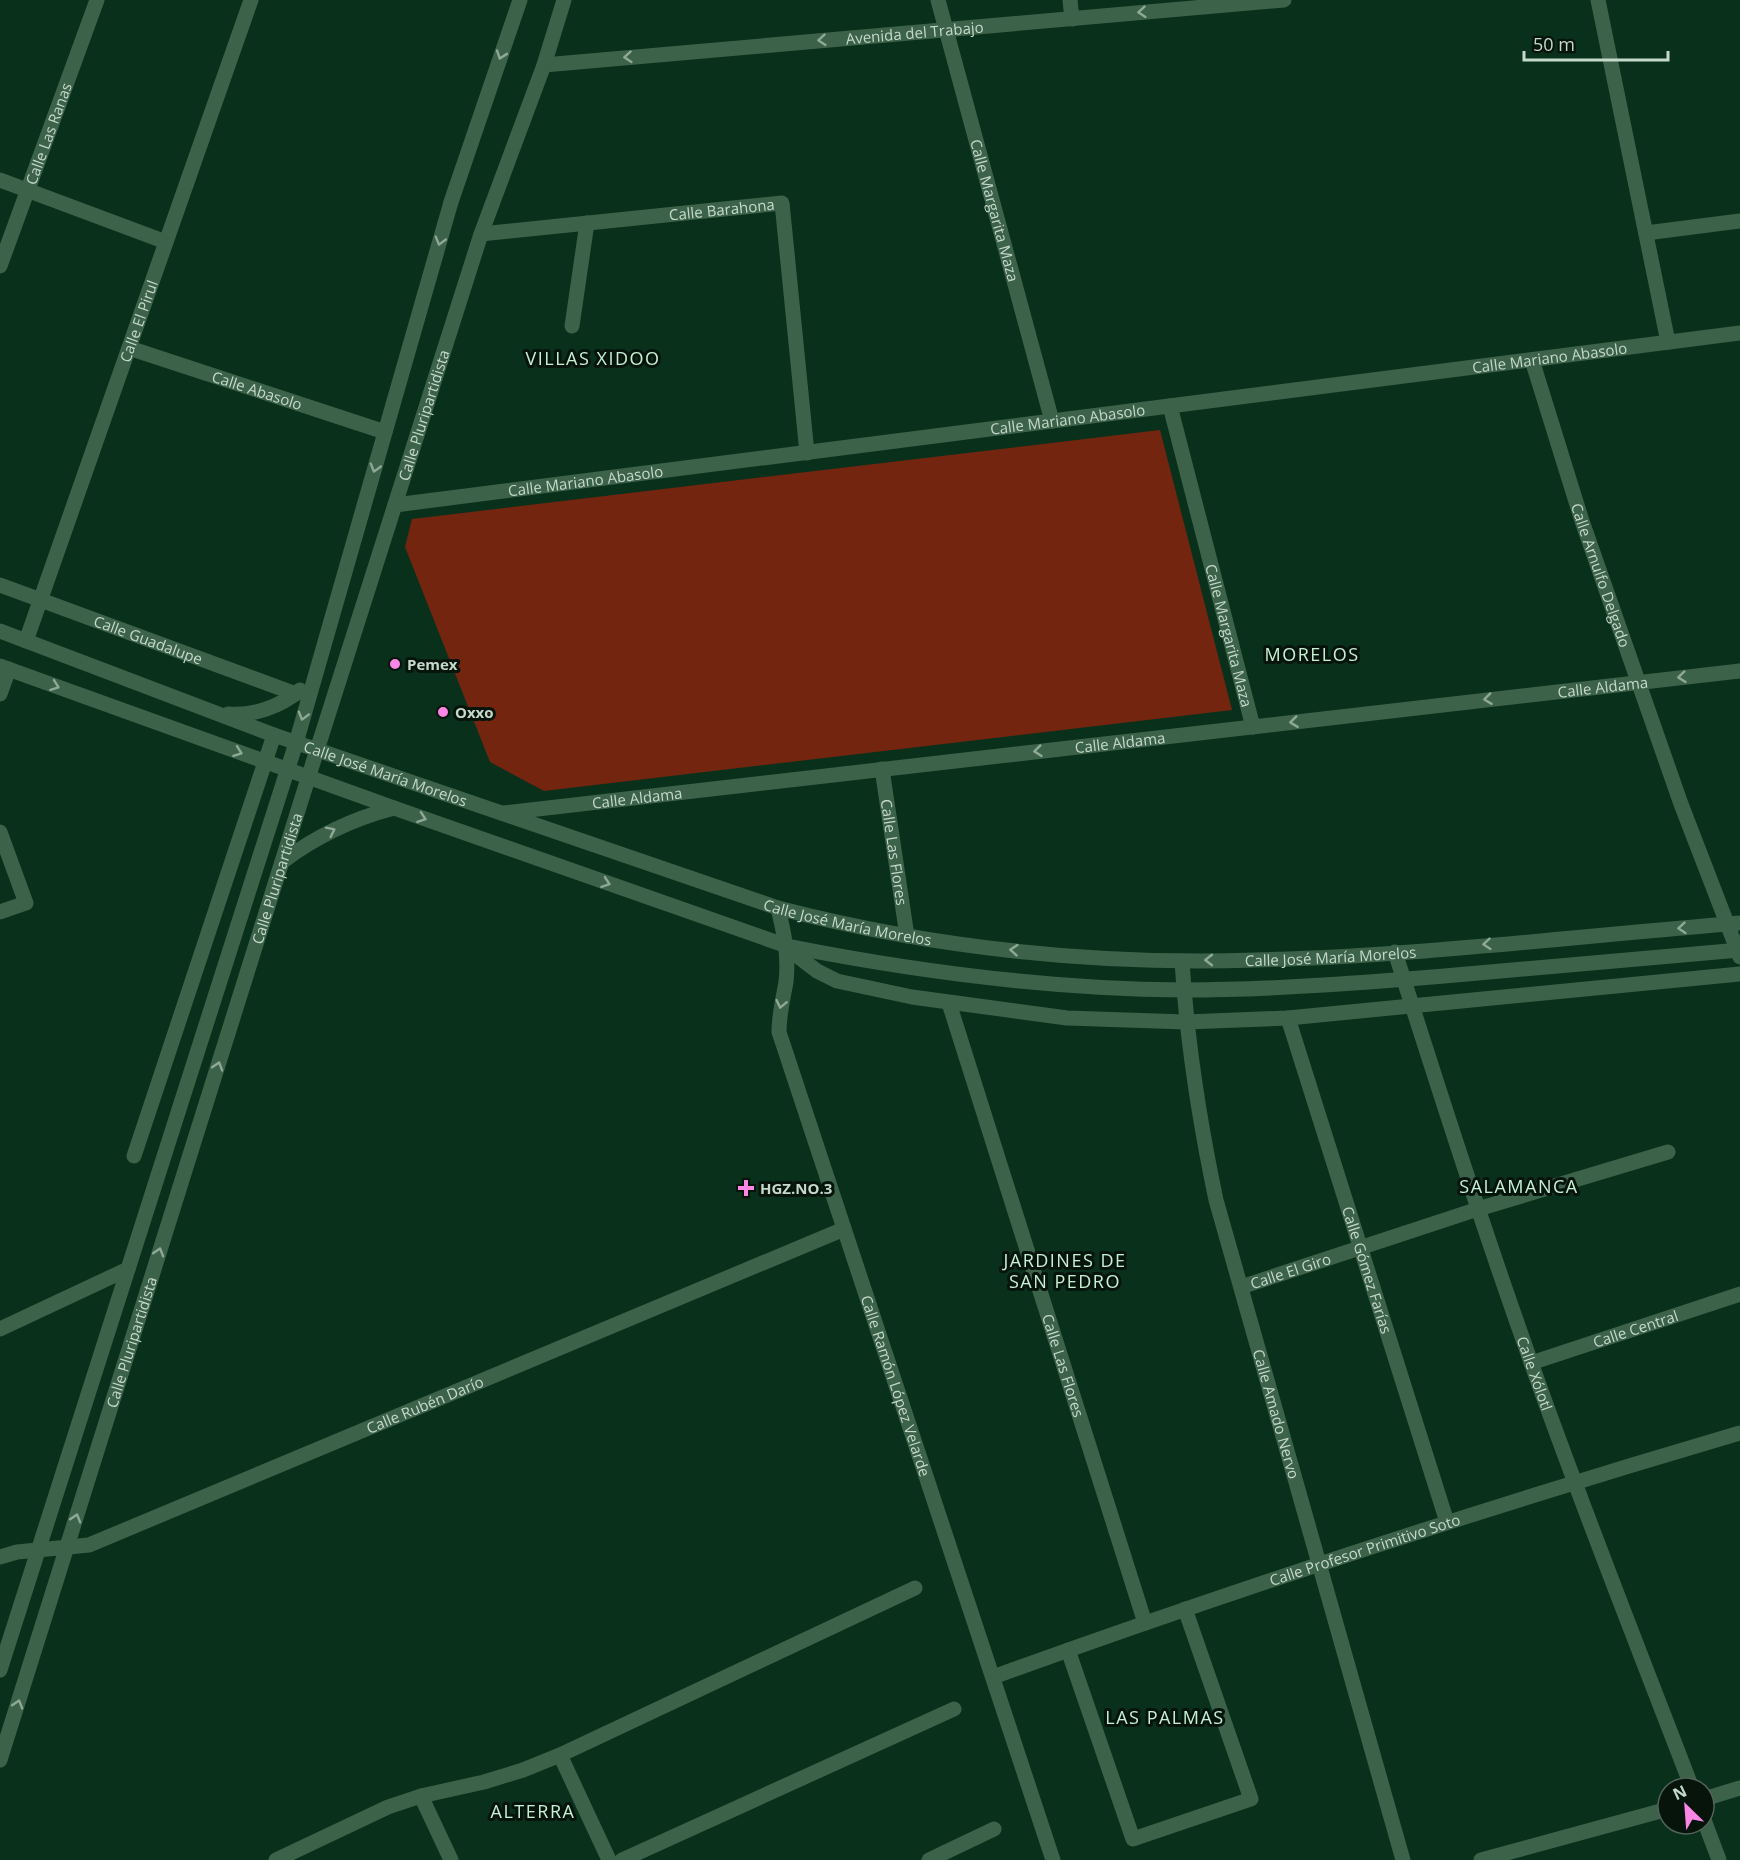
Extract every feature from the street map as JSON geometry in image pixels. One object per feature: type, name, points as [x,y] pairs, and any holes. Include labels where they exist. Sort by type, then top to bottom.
[{"type":"street","name":"Calle Las Ranas","points":[[0,266],[97,0]]},
{"type":"street","name":"Calle El Pirul","points":[[26,641],[251,0]]},
{"type":"street","name":"Calle Pluripartidista","points":[[0,1670],[296,743],[452,202],[520,0]]},
{"type":"street","name":"Calle Pluripartidista","points":[[0,1760],[316,750],[481,234],[544,64],[564,0]]},
{"type":"street","name":"Calle Margarita Maza","points":[[938,0],[1052,421]]},
{"type":"street","points":[[1070,0],[1072,18]]},
{"type":"street","name":"Avenida del Trabajo","points":[[544,64],[1284,0]]},
{"type":"street","points":[[1598,0],[1668,342]]},
{"type":"street","points":[[0,180],[166,242]]},
{"type":"street","name":"Calle Barahona","points":[[481,234],[782,202],[807,453]]},
{"type":"street","points":[[1646,233],[1740,221]]},
{"type":"street","points":[[572,326],[587,223]]},
{"type":"street","name":"Calle Mariano Abasolo","points":[[395,505],[1740,333]]},
{"type":"street","name":"Calle Abasolo","points":[[129,348],[385,432]]},
{"type":"street","name":"Calle Arnulfo Delgado","points":[[1532,360],[1582,521],[1638,682],[1681,804],[1734,923],[1739,953]]},
{"type":"street","name":"Calle Margarita Maza","points":[[1170,406],[1253,727]]},
{"type":"street","name":"Calle Guadalupe","points":[[0,585],[296,694]]},
{"type":"street","name":"Calle José María Morelos","points":[[0,631],[296,743],[778,908],[839,924],[907,936],[998,949],[1090,957],[1182,961],[1324,958],[1734,923]]},
{"type":"street","points":[[0,694],[4,668]]},
{"type":"street","name":"Calle José María Morelos","points":[[4,668],[787,947],[874,963],[984,978],[1062,985],[1184,990],[1294,987],[1739,953]]},
{"type":"street","name":"Calle Aldama","points":[[499,814],[1740,671]]},
{"type":"street","points":[[218,714],[235,715],[267,709],[296,694],[315,675]]},
{"type":"street","points":[[134,1156],[274,735]]},
{"type":"street","name":"Calle Las Flores","points":[[882,769],[907,936]]},
{"type":"street","points":[[282,862],[316,838],[335,828],[394,808]]},
{"type":"street","points":[[0,832],[26,903],[0,912]]},
{"type":"street","name":"Calle Ramón López Velarde","points":[[778,908],[787,947],[786,981],[779,1016],[779,1032],[1053,1860]]},
{"type":"street","points":[[787,947],[818,971],[837,981],[949,1003],[1067,1018],[1186,1022],[1288,1018],[1740,974]]},
{"type":"street","name":"Calle Xólotl","points":[[1395,952],[1478,1209],[1531,1363],[1574,1482],[1687,1776]]},
{"type":"street","points":[[1637,959],[1641,984]]},
{"type":"street","name":"Calle Amado Nervo","points":[[1182,961],[1186,1022],[1198,1110],[1216,1200],[1403,1860]]},
{"type":"street","points":[[1542,967],[1545,994]]},
{"type":"street","name":"Calle Las Flores","points":[[949,1003],[1145,1623]]},
{"type":"street","name":"Calle Gómez Farías","points":[[1288,1018],[1447,1522]]},
{"type":"street","name":"Calle El Giro","points":[[1241,1287],[1478,1209],[1668,1152]]},
{"type":"street","name":"Calle Rubén Darío","points":[[0,1557],[17,1552],[88,1545],[844,1230]]},
{"type":"street","name":"Calle Pluripartidista","points":[[0,1329],[128,1269]]},
{"type":"street","name":"Calle Central","points":[[1531,1363],[1740,1294]]},
{"type":"street","name":"Calle Profesor Primitivo Soto","points":[[993,1677],[1185,1609],[1447,1522],[1740,1433]]},
{"type":"street","points":[[276,1860],[388,1807],[422,1796],[484,1782],[560,1755],[915,1588]]},
{"type":"street","points":[[1068,1650],[1133,1839],[1251,1799],[1185,1609]]},
{"type":"street","points":[[622,1860],[954,1709]]},
{"type":"street","points":[[560,1755],[609,1860]]},
{"type":"street","points":[[1716,1795],[1740,1788]]},
{"type":"street","points":[[422,1796],[451,1860]]},
{"type":"street","points":[[1481,1860],[1656,1812]]},
{"type":"street","points":[[929,1860],[994,1829]]},
{"type":"street","points":[[1710,1836],[1719,1860]]},
{"type":"shaded area","points":[[1160,430],[1232,710],[544,791],[490,762],[405,547],[412,519]]},
{"type":"place","name":"Pemex","points":[[395,664]]},
{"type":"place","name":"Oxxo","points":[[443,712]]},
{"type":"place","name":"HGZ.NO.3","points":[[746,1188]]},
{"type":"district","name":"VILLAS XIDOO","points":[[593,358]]},
{"type":"district","name":"MORELOS","points":[[1312,654]]},
{"type":"district","name":"SALAMANCA","points":[[1519,1186]]},
{"type":"district","name":"JARDINES DE SAN PEDRO","points":[[1065,1270]]},
{"type":"district","name":"LAS PALMAS","points":[[1165,1717]]},
{"type":"district","name":"ALTERRA","points":[[533,1811]]}]
